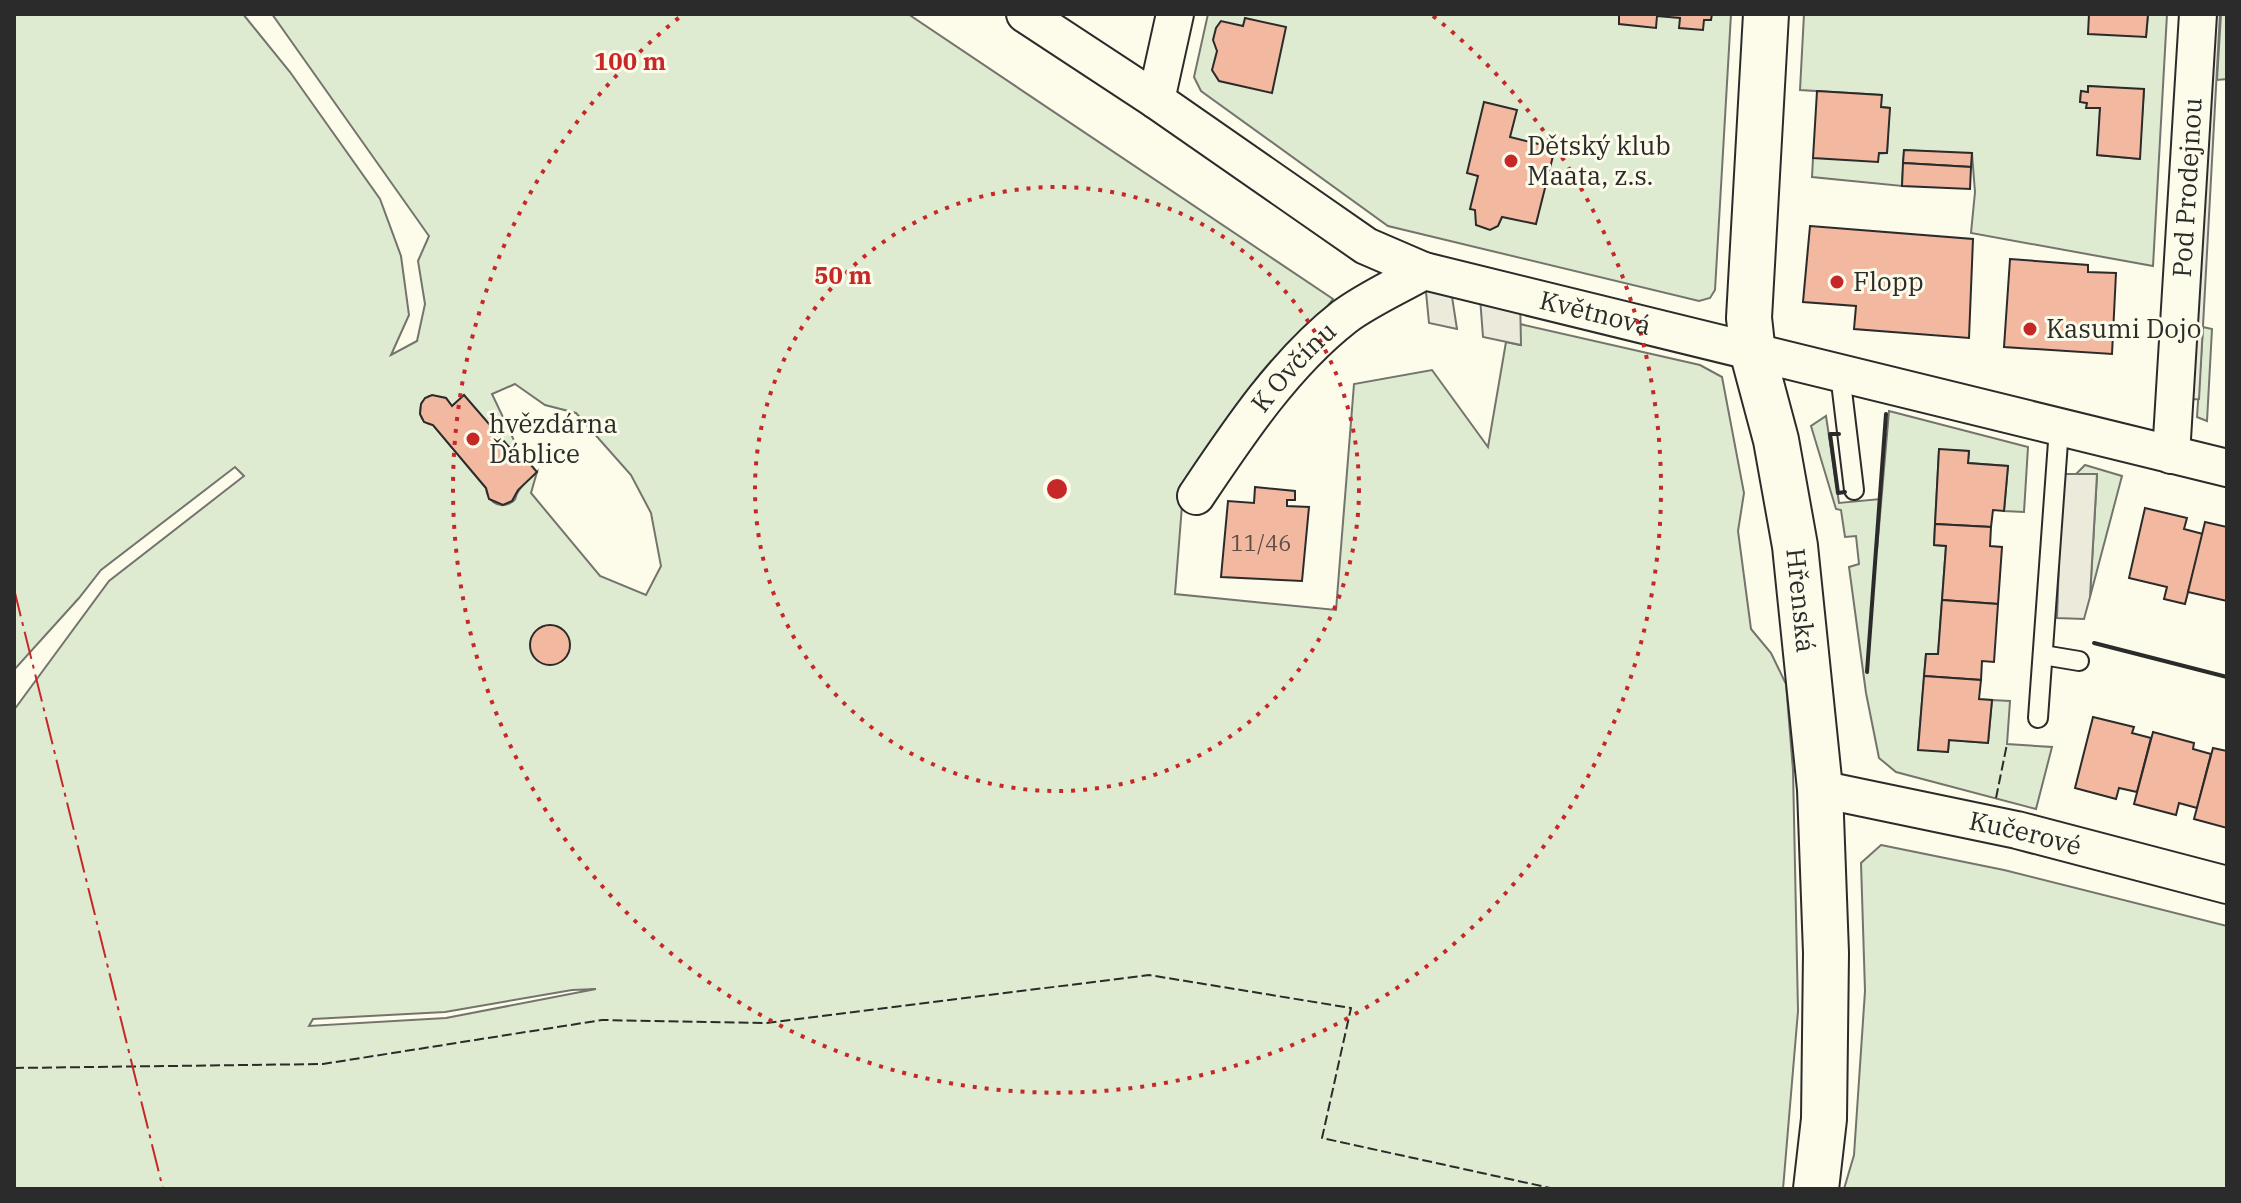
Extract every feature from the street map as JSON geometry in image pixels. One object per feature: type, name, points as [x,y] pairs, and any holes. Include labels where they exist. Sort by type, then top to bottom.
[{"type":"street","name":"Květnová","points":[[1025,14],[1156,100],[1366,246],[1424,271],[2227,468]]},
{"type":"street","points":[[1156,100],[1175,14]]},
{"type":"street","name":"Hřenská","points":[[1766,14],[1749,318],[1753,354],[1776,440],[1795,546],[1820,789],[1826,953],[1824,1119],[1816,1189]]},
{"type":"street","name":"Pod Prodejnou","points":[[2171,455],[2198,14]]},
{"type":"street","name":"K Ovčínu","points":[[1196,496],[1237,435],[1310,346],[1347,315],[1424,271]]},
{"type":"street","name":"Kučerové","points":[[1820,789],[2017,830],[2227,885]]},
{"type":"lane","points":[[1840,374],[1854,490]]},
{"type":"lane","points":[[2038,718],[2059,428]]},
{"type":"lane","points":[[2043,655],[2079,661]]},
{"type":"green space","points":[[14,14],[243,14],[290,72],[380,199],[401,256],[409,315],[391,355],[417,341],[425,304],[418,261],[429,236],[272,14],[908,14],[1333,299],[1183,493],[1175,594],[1336,610],[1354,384],[1432,370],[1488,447],[1506,342],[1520,345],[1520,324],[1700,365],[1722,377],[1744,493],[1738,531],[1751,629],[1771,653],[1786,684],[1793,770],[1798,1011],[1783,1189],[14,1189],[14,710],[109,581],[244,476],[235,467],[101,570],[14,670]],"holes":[[[515,384],[545,405],[576,413],[631,475],[651,513],[661,566],[646,595],[600,576],[531,493],[537,472],[522,486],[514,500],[505,505],[497,504],[433,425],[422,417],[422,402],[429,396],[446,398],[452,406],[464,396],[515,454],[519,451],[492,394]],[[596,989],[446,1018],[309,1026],[313,1019],[445,1012],[572,990]]]},
{"type":"green space","points":[[1208,14],[1731,14],[1715,290],[1710,298],[1699,301],[1388,226],[1201,91],[1194,77]]},
{"type":"green space","points":[[1804,14],[2089,14],[2146,37],[2148,14],[2167,14],[2153,266],[1971,233],[1975,192],[1972,154],[1904,150],[1902,186],[1812,177],[1813,158],[1887,153],[1889,108],[1881,107],[1881,95],[1800,90]],"holes":[[[2089,86],[2144,90],[2139,159],[2098,155],[2100,108],[2087,108],[2087,103],[2080,102],[2081,92],[2088,92]]]},
{"type":"green space","points":[[2221,14],[2227,14],[2227,79],[2217,80]]},
{"type":"green space","points":[[2203,327],[2212,329],[2207,421],[2197,417]]},
{"type":"green space","points":[[1889,411],[2028,447],[2024,512],[2004,511],[2008,466],[1968,463],[1969,451],[1939,450],[1934,545],[1946,546],[1938,654],[1926,654],[1918,749],[1948,752],[1949,740],[1988,743],[1992,700],[2010,701],[2007,744],[2052,747],[2036,809],[1896,772],[1879,758],[1866,693],[1849,567],[1859,564],[1856,536],[1845,537],[1841,510],[1836,509],[1811,426],[1826,416],[1839,503],[1880,499],[1877,550]]},
{"type":"green space","points":[[2085,465],[2122,476],[2090,597],[2097,475],[2076,474]]},
{"type":"green space","points":[[1881,845],[2004,870],[2227,926],[2227,1189],[1844,1189],[1854,1155],[1865,991],[1861,863]]},
{"type":"shaded area","points":[[2206,14],[2220,14],[2199,399],[2185,400]]},
{"type":"shaded area","points":[[1424,271],[1449,277],[1457,329],[1429,323]]},
{"type":"shaded area","points":[[1479,284],[1520,294],[1521,345],[1483,337]]},
{"type":"shaded area","points":[[2062,474],[2097,474],[2090,597],[2084,619],[2057,618]]},
{"type":"building","points":[[1619,14],[1712,14],[1711,20],[1704,20],[1703,30],[1679,28],[1680,18],[1657,16],[1656,28],[1619,24]]},
{"type":"building","points":[[2089,14],[2148,14],[2146,37],[2088,34]]},
{"type":"building","points":[[1245,18],[1286,27],[1272,93],[1219,81],[1212,70],[1217,51],[1213,40],[1216,28],[1221,21],[1243,26]]},
{"type":"building","points":[[2088,86],[2144,89],[2140,159],[2097,155],[2100,108],[2086,108],[2087,103],[2080,102],[2081,91],[2088,92]]},
{"type":"building","points":[[1817,91],[1882,95],[1881,107],[1890,108],[1887,153],[1879,153],[1878,162],[1813,158]]},
{"type":"building","name":"Dětský klub Maata, z.s.","points":[[1484,102],[1517,110],[1510,137],[1555,148],[1536,224],[1502,217],[1498,226],[1490,230],[1476,225],[1475,210],[1470,209],[1478,176],[1467,173]]},
{"type":"building","points":[[1904,150],[1972,153],[1971,167],[1903,163]]},
{"type":"building","points":[[1903,163],[1971,167],[1970,189],[1902,186]]},
{"type":"building","points":[[1810,226],[1973,239],[1969,338],[1854,329],[1856,306],[1803,302]]},
{"type":"building","points":[[2010,259],[2088,265],[2088,272],[2116,273],[2112,354],[2004,347]]},
{"type":"building","name":"hvězdárna Ďáblice","points":[[432,395],[446,398],[452,406],[464,395],[515,454],[519,451],[537,472],[518,490],[512,501],[503,505],[489,499],[486,488],[433,425],[424,422],[420,414],[421,404]]},
{"type":"building","points":[[1939,449],[1969,451],[1968,463],[2008,466],[2004,511],[1993,510],[1991,527],[1935,524]]},
{"type":"building","points":[[1255,487],[1295,491],[1295,500],[1287,500],[1287,506],[1309,507],[1302,581],[1221,577],[1228,501],[1254,503]]},
{"type":"building","points":[[2145,508],[2187,518],[2184,529],[2203,534],[2185,604],[2164,599],[2167,587],[2129,578]]},
{"type":"building","points":[[2205,522],[2227,527],[2227,601],[2188,592]]},
{"type":"building","points":[[1935,524],[1991,527],[1990,546],[2002,547],[1998,604],[1942,600],[1946,546],[1934,545]]},
{"type":"building","points":[[1942,600],[1998,604],[1994,662],[1982,661],[1981,680],[1924,676],[1926,654],[1938,654]]},
{"type":"building","points":[[550,625],[564,631],[570,645],[564,659],[550,665],[536,659],[530,645],[536,631]]},
{"type":"building","points":[[1924,676],[1981,680],[1979,699],[1992,700],[1988,743],[1949,740],[1948,752],[1918,750]]},
{"type":"building","points":[[2093,717],[2134,727],[2132,733],[2151,738],[2137,792],[2119,788],[2116,799],[2075,788]]},
{"type":"building","points":[[2153,732],[2194,743],[2193,749],[2211,754],[2197,808],[2179,803],[2176,815],[2134,804]]},
{"type":"building","points":[[2213,748],[2227,751],[2227,828],[2194,819]]},
{"type":"fence","points":[[1996,798],[2007,744]]},
{"type":"fence","points":[[14,1068],[323,1064],[602,1020],[766,1023],[1149,975],[1351,1008],[1322,1138],[1555,1189]]},
{"type":"wall","points":[[1867,672],[1886,414]]},
{"type":"wall","points":[[1839,434],[1830,434],[1838,493],[1845,492]]},
{"type":"wall","points":[[2094,643],[2227,677]]},
{"type":"power","points":[[14,589],[163,1189]]},
{"type":"place","name":"Dětský klub Maata, z.s.","points":[[1511,161]]},
{"type":"place","name":"Flopp","points":[[1837,282]]},
{"type":"place","name":"Kasumi Dojo","points":[[2030,329]]},
{"type":"place","name":"hvězdárna Ďáblice","points":[[473,439]]}]
